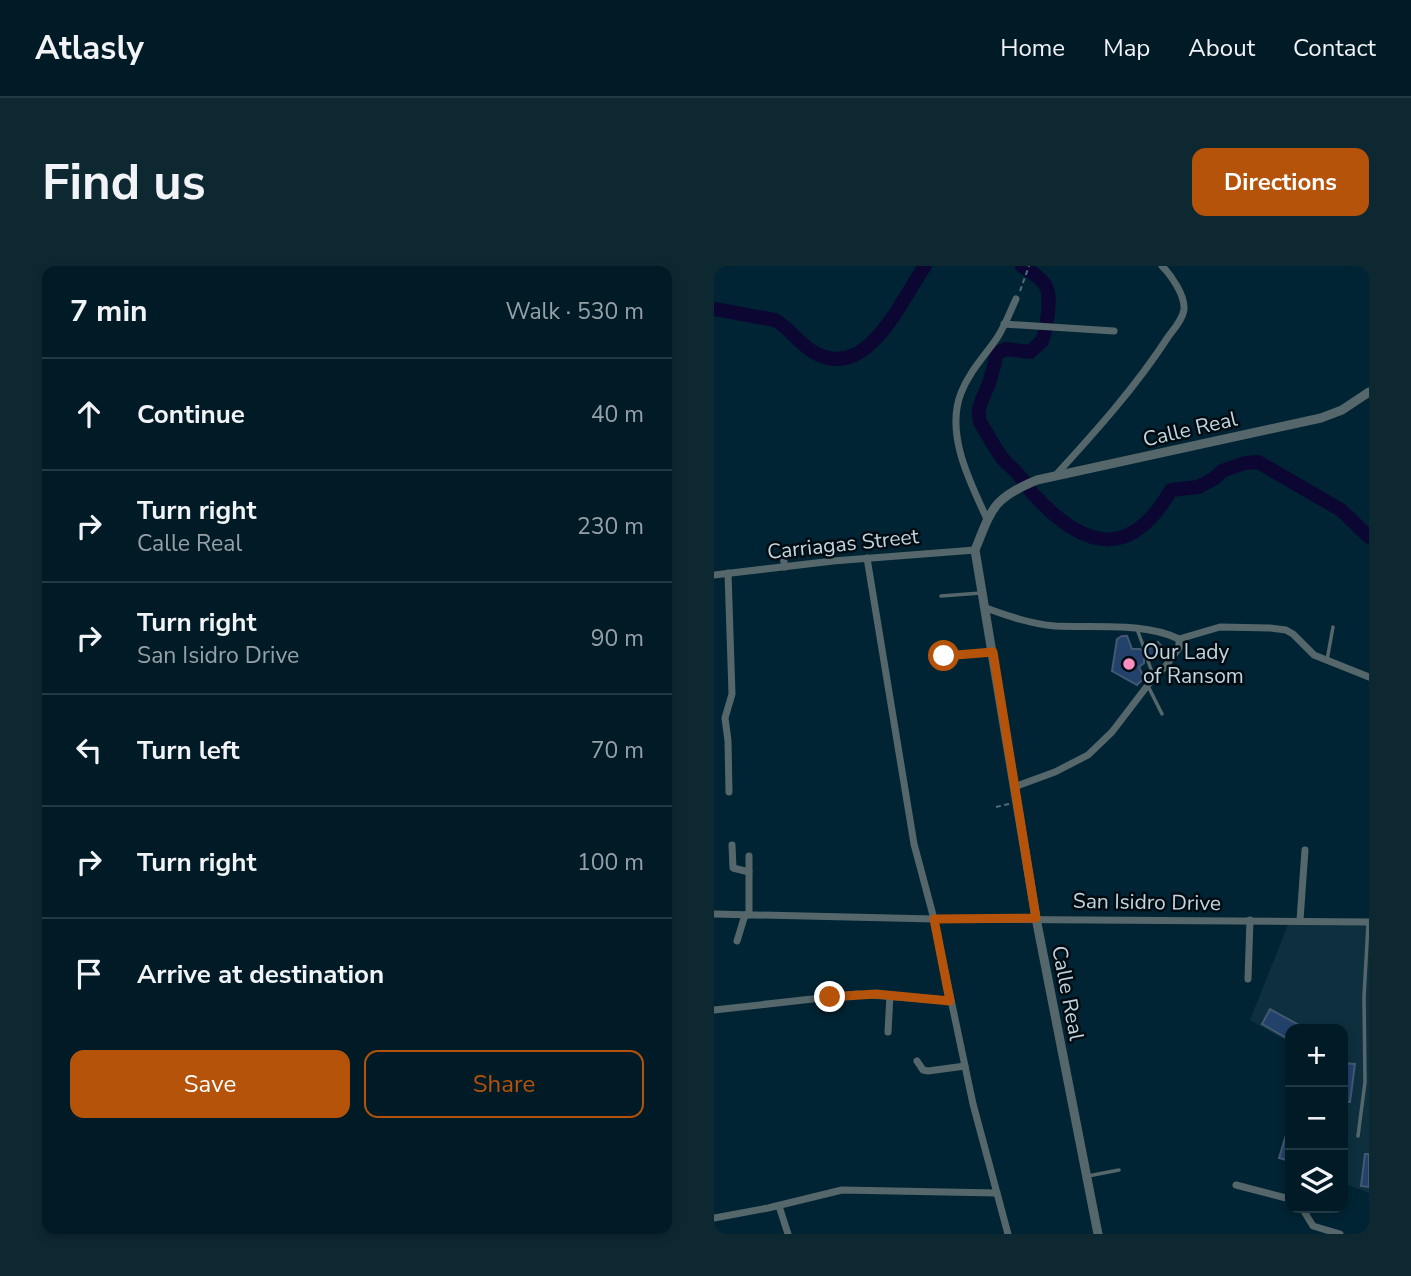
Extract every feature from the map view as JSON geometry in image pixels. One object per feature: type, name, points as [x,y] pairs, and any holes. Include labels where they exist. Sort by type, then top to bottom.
[{"type":"street","points":[[1055,476],[1146,372],[1182,314],[1182,300],[1162,266]]},
{"type":"street","points":[[975,551],[987,519],[971,484],[957,437],[958,405],[969,376],[1004,324],[1016,299]]},
{"type":"street","points":[[1004,324],[1114,331]]},
{"type":"street","name":"Calle Real","points":[[987,519],[996,503],[1014,489],[1037,480],[1321,418],[1342,410],[1369,392]]},
{"type":"street","points":[[785,567],[783,557],[795,547]]},
{"type":"street","name":"Calle Real","points":[[975,551],[1036,918],[1098,1234]]},
{"type":"street","name":"Carriagas Street","points":[[714,575],[867,558],[975,551]]},
{"type":"street","points":[[867,558],[914,844],[934,919],[965,1066],[1008,1234]]},
{"type":"street","points":[[728,573],[732,694],[725,718],[729,792]]},
{"type":"street","points":[[986,608],[1027,621],[1137,629],[1179,639],[1220,627],[1286,630],[1314,655],[1369,677]]},
{"type":"street","points":[[1014,787],[1055,772],[1088,755],[1112,732],[1154,677],[1165,667],[1179,648],[1179,639]]},
{"type":"street","points":[[732,845],[733,868],[749,872]]},
{"type":"street","points":[[1300,920],[1306,850]]},
{"type":"street","points":[[737,941],[747,915],[749,856]]},
{"type":"street","name":"San Isidro Drive","points":[[714,914],[934,919],[1368,922]]},
{"type":"street","points":[[1248,979],[1250,920]]},
{"type":"street","points":[[714,1010],[857,994],[950,1001]]},
{"type":"street","points":[[888,1031],[890,995]]},
{"type":"street","points":[[917,1061],[923,1070],[928,1071],[965,1066]]},
{"type":"street","points":[[1236,1185],[1285,1198]]},
{"type":"street","points":[[714,1218],[779,1206],[842,1190],[997,1192]]},
{"type":"street","points":[[779,1206],[788,1234]]},
{"type":"street","points":[[1305,1213],[1313,1226],[1340,1234]]},
{"type":"lane","points":[[941,596],[983,592]]},
{"type":"lane","points":[[1327,662],[1333,627]]},
{"type":"lane","points":[[1137,629],[1144,648]]},
{"type":"lane","points":[[944,656],[993,652]]},
{"type":"lane","points":[[1148,661],[1154,677]]},
{"type":"lane","points":[[1165,667],[1197,679]]},
{"type":"lane","points":[[1148,686],[1162,714]]},
{"type":"lane","points":[[1358,1136],[1365,1082],[1364,998],[1368,922]]},
{"type":"lane","points":[[1086,1176],[1119,1170]]},
{"type":"path","points":[[1016,299],[1029,266]]},
{"type":"path","points":[[996,807],[1017,803]]},
{"type":"shaded area","points":[[1289,922],[1369,925],[1369,1193],[1348,1185],[1348,1024],[1285,1024],[1285,1040],[1250,1020]]},
{"type":"building","name":"Our Lady of Ransom","points":[[1127,636],[1132,649],[1145,652],[1158,642],[1163,648],[1162,654],[1144,659],[1144,663],[1139,667],[1144,678],[1137,685],[1112,671],[1117,639]]},
{"type":"building","points":[[1270,1009],[1297,1024],[1285,1024],[1285,1037],[1262,1024]]},
{"type":"building","points":[[1348,1063],[1355,1064],[1348,1102]]},
{"type":"building","points":[[1285,1138],[1285,1160],[1279,1158]]},
{"type":"building","points":[[1365,1154],[1369,1154],[1369,1187],[1361,1186]]},
{"type":"waterway","points":[[714,309],[775,320],[817,354],[836,359],[853,356],[882,332],[925,266]]},
{"type":"waterway","points":[[1022,266],[1038,277],[1046,288],[1049,301],[1047,320]]},
{"type":"waterway","points":[[1045,331],[1042,341],[1030,352],[1006,349],[997,353],[980,405],[979,417],[1003,459],[1034,495],[1071,527],[1089,536],[1106,539],[1123,537],[1139,528],[1155,513],[1171,490],[1198,487],[1222,471],[1245,463],[1258,462],[1341,510],[1369,537]]},
{"type":"place","name":"Our Lady of Ransom","points":[[1129,664]]},
{"type":"route","points":[[830,997],[876,994],[950,1001],[934,919],[1036,918],[993,652],[944,656]]}]
